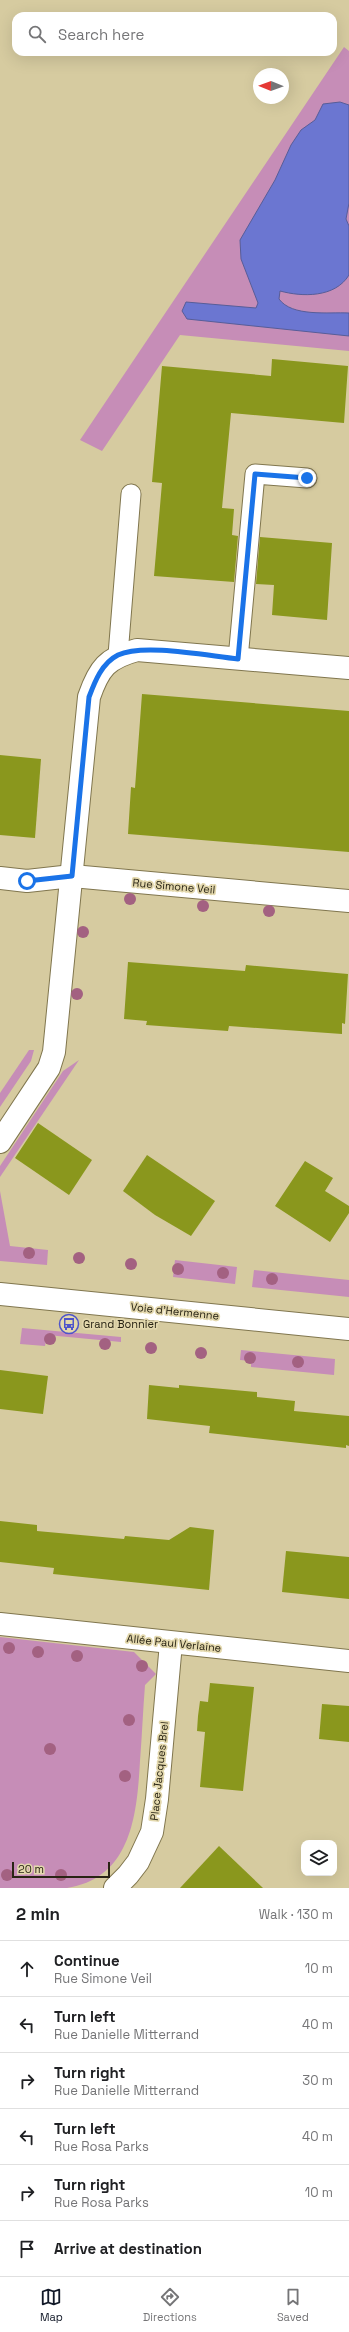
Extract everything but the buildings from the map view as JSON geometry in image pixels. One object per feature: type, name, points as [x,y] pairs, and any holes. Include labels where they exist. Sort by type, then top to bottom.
[{"type":"street","points":[[0,1142],[49,1068],[54,1052],[89,697],[96,678],[106,664],[118,655],[137,650],[349,668]]},
{"type":"street","name":"Rue Simone Veil","points":[[0,878],[27,881],[72,876],[349,901]]},
{"type":"street","name":"Voie d'Hermenne","points":[[0,1294],[349,1329]]},
{"type":"street","name":"Allée Paul Verlaine","points":[[0,1624],[349,1661]]},
{"type":"street","name":"Place Jacques Brel","points":[[115,1888],[138,1862],[152,1832],[158,1799],[171,1642]]},
{"type":"lane","points":[[238,659],[255,474],[307,478]]},
{"type":"lane","points":[[118,655],[131,494]]},
{"type":"shaded area","points":[[344,47],[349,51],[349,351],[180,335],[102,451],[80,440]]},
{"type":"shaded area","points":[[29,1050],[34,1050],[31,1061],[0,1107],[0,1093]]},
{"type":"shaded area","points":[[79,1060],[0,1177],[0,1166],[63,1071]]},
{"type":"shaded area","points":[[0,1191],[10,1246],[48,1250],[47,1265],[0,1261]]},
{"type":"shaded area","points":[[175,1260],[237,1267],[235,1284],[173,1277]]},
{"type":"shaded area","points":[[254,1270],[349,1280],[349,1297],[252,1287]]},
{"type":"shaded area","points":[[22,1328],[121,1337],[121,1342],[47,1335],[45,1346],[20,1344]]},
{"type":"shaded area","points":[[241,1350],[335,1359],[334,1375],[251,1367],[251,1361],[240,1360]]},
{"type":"shaded area","points":[[0,1637],[134,1652],[156,1674],[145,1685],[139,1781],[133,1821],[127,1840],[118,1857],[105,1871],[89,1882],[67,1888],[0,1888]]},
{"type":"water","points":[[340,102],[349,105],[349,203],[346,219],[349,226],[349,275],[343,283],[327,292],[308,295],[280,291],[279,299],[292,309],[301,311],[349,313],[349,336],[187,319],[182,311],[186,302],[256,308],[258,303],[241,259],[240,240],[275,180],[291,145],[301,130],[315,120],[323,104]]},
{"type":"place","name":"Grand Bonnier","points":[[69,1324]]},
{"type":"route","points":[[27,881],[72,876],[89,697],[96,678],[106,664],[118,655],[137,650],[162,651],[238,659],[255,474],[307,478]]}]
